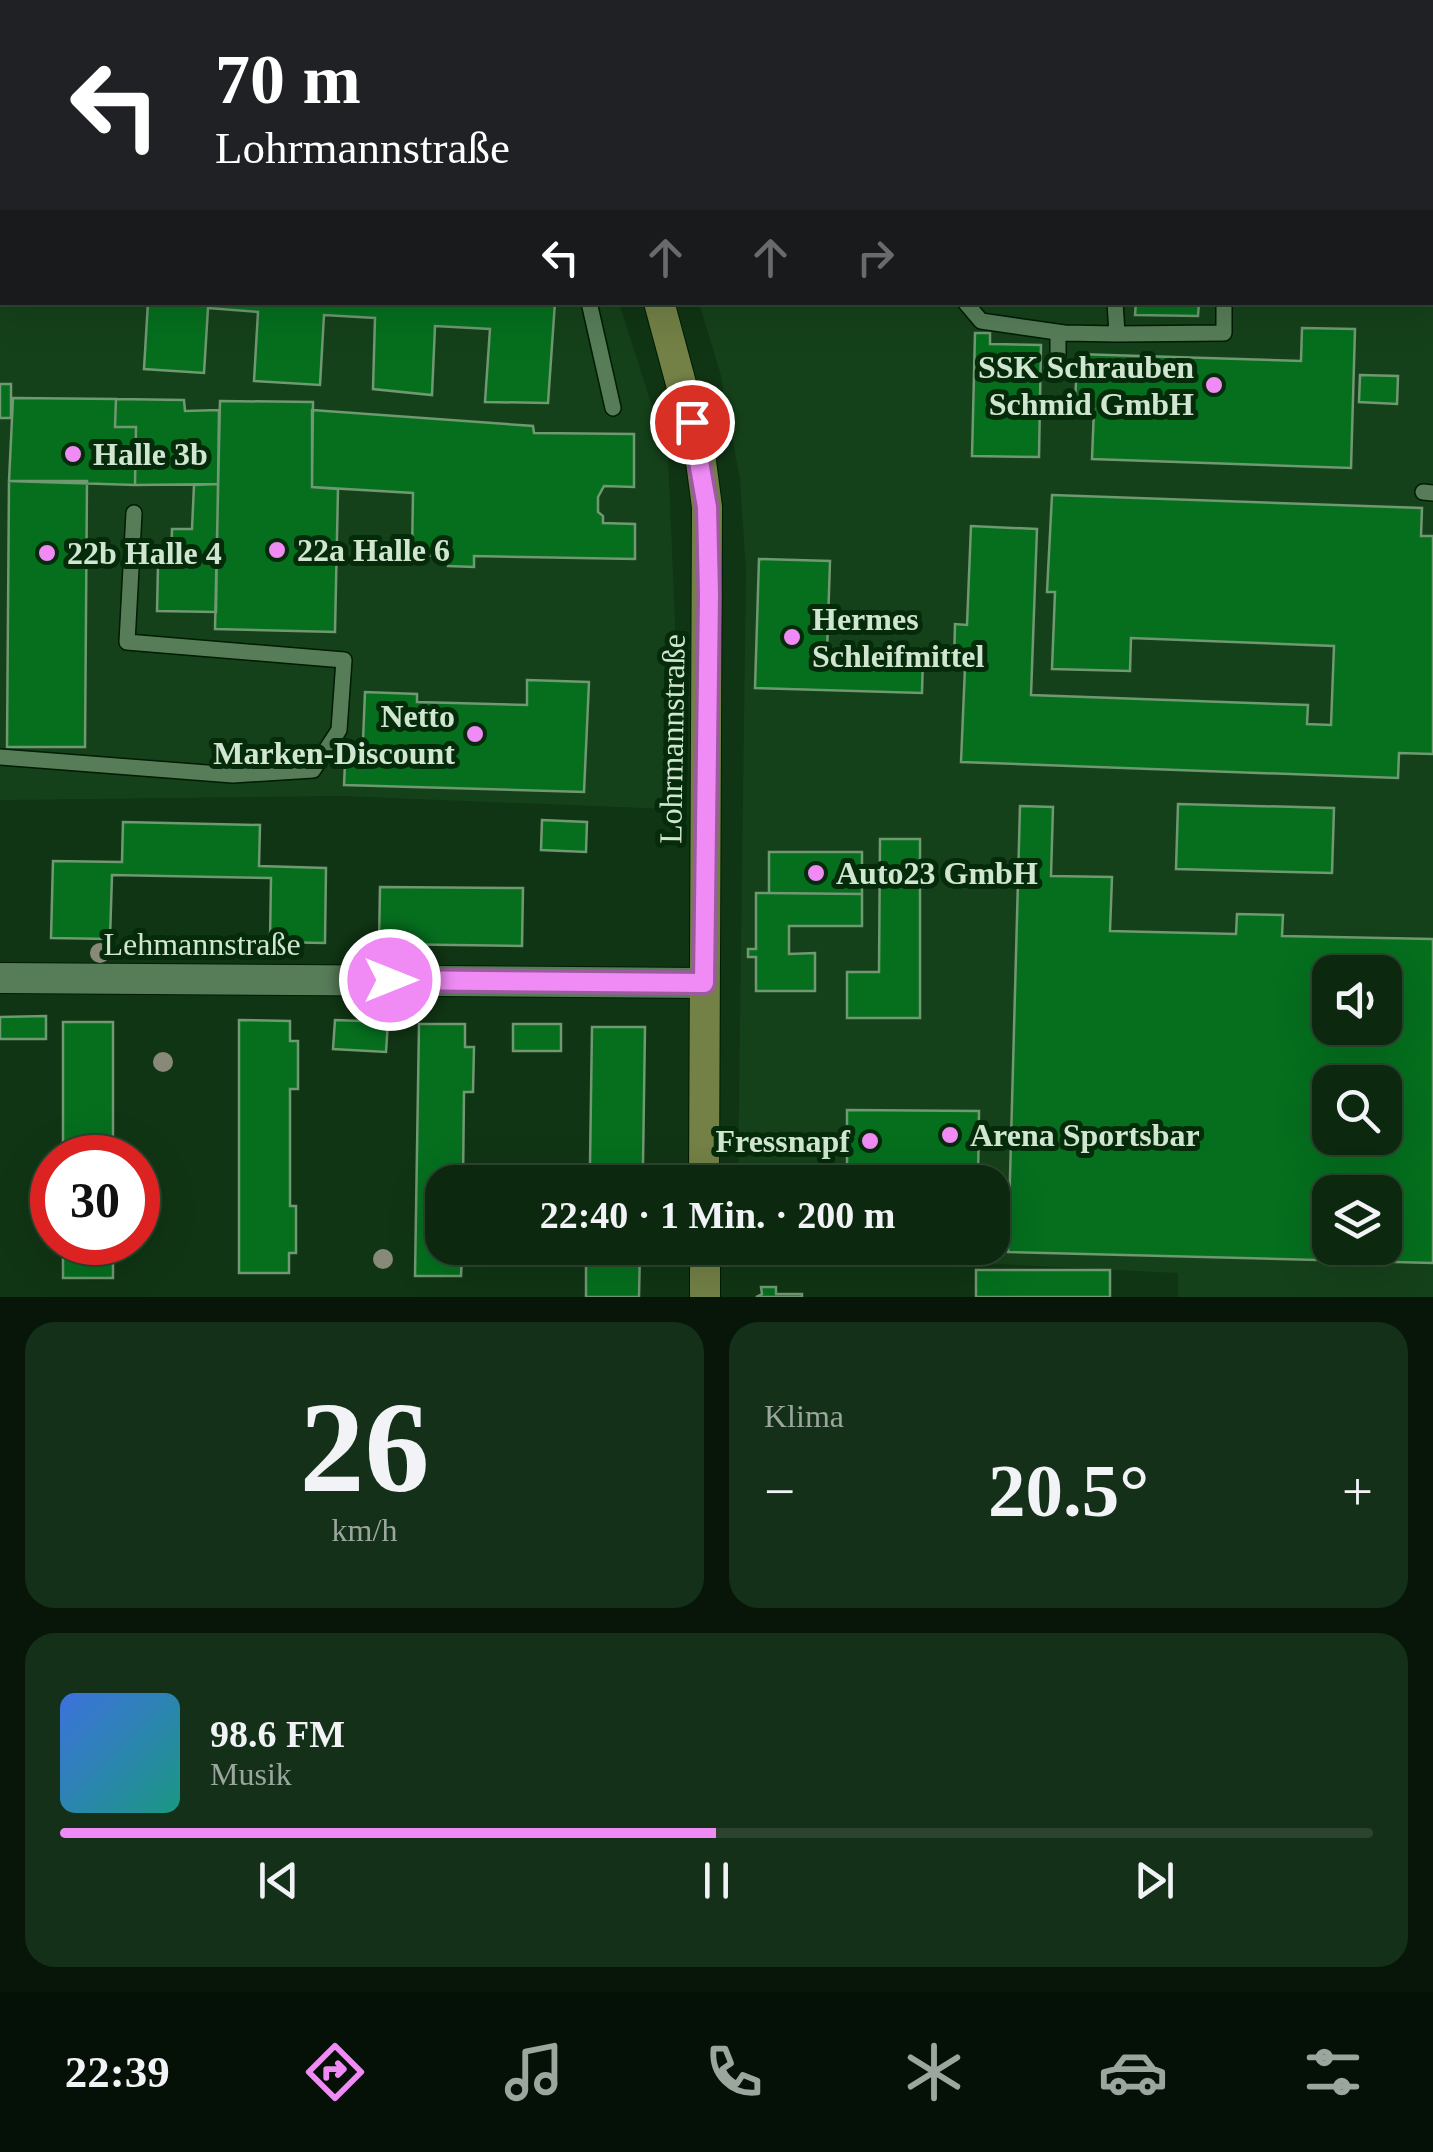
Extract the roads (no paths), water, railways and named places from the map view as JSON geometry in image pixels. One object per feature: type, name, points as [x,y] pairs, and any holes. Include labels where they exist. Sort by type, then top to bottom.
[{"type":"street","name":"Lohrmannstraße","points":[[660,305],[700,454],[707,507],[704,1165]]},
{"type":"street","name":"Lehmannstraße","points":[[0,978],[704,983]]},
{"type":"street","points":[[705,1265],[705,1297]]},
{"type":"lane","points":[[591,305],[614,408]]},
{"type":"lane","points":[[968,305],[982,321],[1064,332],[1117,334],[1224,334],[1224,305]]},
{"type":"lane","points":[[1115,305],[1117,334]]},
{"type":"lane","points":[[1058,354],[1058,336],[1064,332]]},
{"type":"lane","points":[[0,758],[233,774],[313,770],[339,730],[344,660],[126,642],[134,513]]},
{"type":"place","name":"SSK Schrauben Schmid GmbH","points":[[1214,385]]},
{"type":"place","name":"Halle 3b","points":[[73,454]]},
{"type":"place","name":"22a Halle 6","points":[[277,550]]},
{"type":"place","name":"22b Halle 4","points":[[47,553]]},
{"type":"place","name":"Hermes Schleifmittel","points":[[792,637]]},
{"type":"place","name":"Netto Marken-Discount","points":[[475,734]]},
{"type":"place","name":"Auto23 GmbH","points":[[816,873]]},
{"type":"place","name":"Arena Sportsbar","points":[[950,1135]]},
{"type":"place","name":"Fressnapf","points":[[870,1141]]}]
